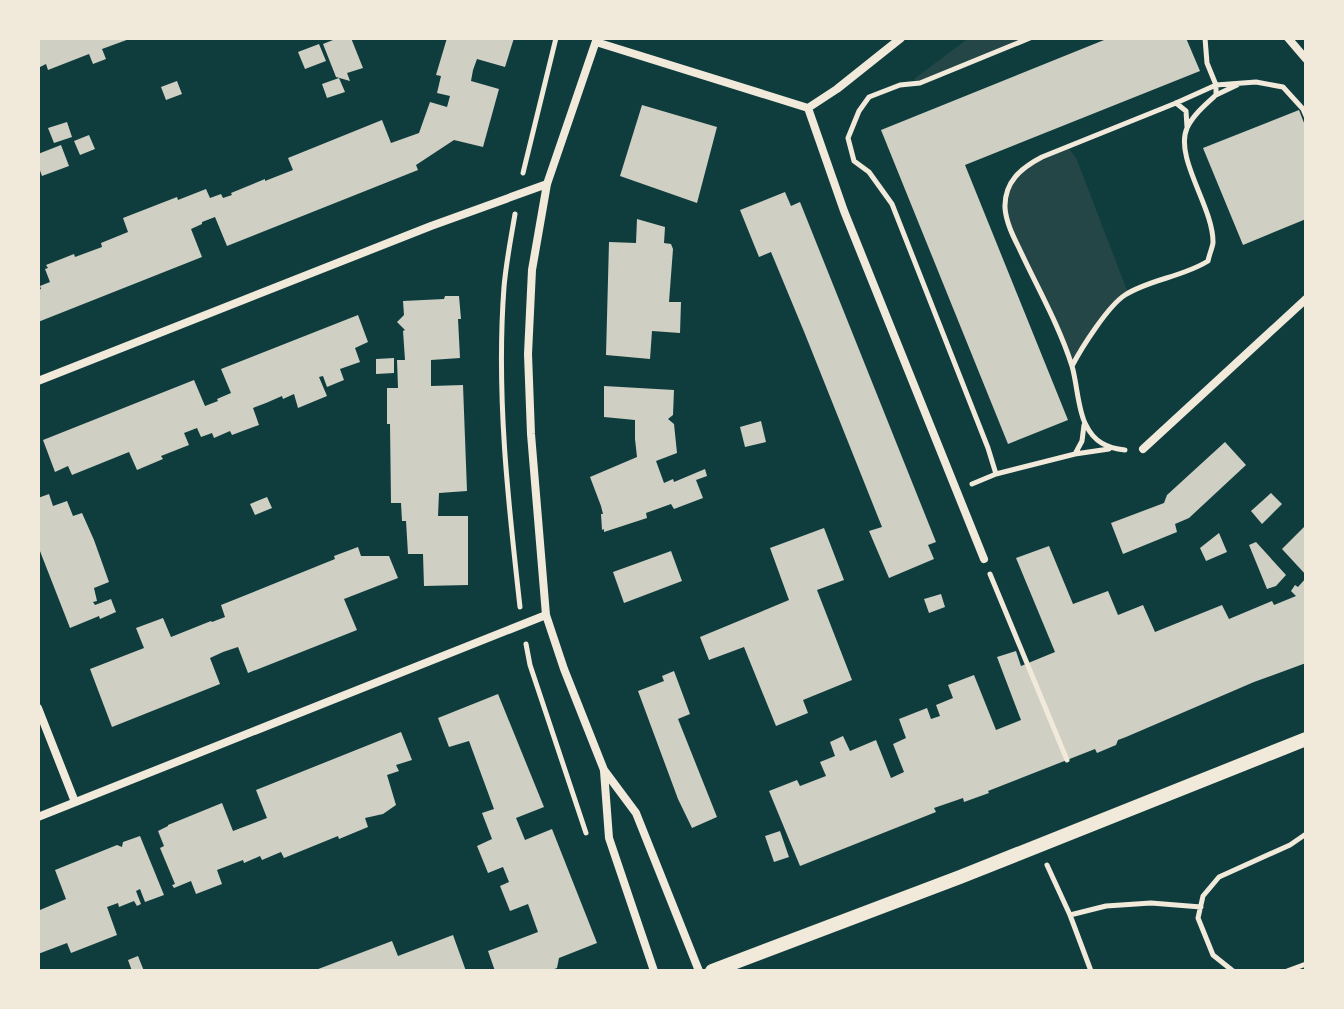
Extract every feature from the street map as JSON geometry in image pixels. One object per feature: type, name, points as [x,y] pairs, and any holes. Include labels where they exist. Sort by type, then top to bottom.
[{"type":"street","points":[[808,108],[901,38]]},
{"type":"street","points":[[1288,38],[1306,59]]},
{"type":"street","points":[[699,971],[636,813],[604,770],[546,615],[531,434],[528,354],[532,270],[547,184],[596,40],[808,108]]},
{"type":"street","points":[[808,108],[844,211],[984,559]]},
{"type":"street","points":[[38,381],[416,232],[547,184]]},
{"type":"street","points":[[1143,449],[1306,299]]},
{"type":"street","points":[[38,817],[546,615]]},
{"type":"street","points":[[38,708],[75,802]]},
{"type":"street","points":[[712,971],[960,877],[1306,739]]},
{"type":"street","points":[[604,770],[609,838],[654,971]]},
{"type":"path","points":[[996,474],[892,204],[869,172],[854,161],[848,138],[859,111],[869,97],[900,85],[931,80],[1030,38]]},
{"type":"path","points":[[1205,38],[1207,63],[1216,85],[1216,95]]},
{"type":"path","points":[[1075,454],[1082,441],[1084,424],[1072,367],[1061,336],[1012,233],[1005,209],[1007,191],[1013,179],[1025,166],[1042,157],[1216,85],[1256,82],[1283,87],[1306,116]]},
{"type":"path","points":[[1187,128],[1216,95],[1241,84]]},
{"type":"path","points":[[1072,367],[1087,341],[1123,296],[1208,261],[1213,244],[1211,224],[1183,148],[1186,111],[1176,103]]},
{"type":"path","points":[[1084,424],[1095,440],[1110,449]]},
{"type":"path","points":[[956,490],[996,474],[1075,454],[1110,449],[1143,449]]},
{"type":"path","points":[[984,559],[1067,760]]},
{"type":"path","points":[[1233,971],[1213,955],[1198,918],[1203,896],[1219,877],[1290,845],[1306,834]]},
{"type":"path","points":[[1038,845],[1091,971]]},
{"type":"path","points":[[1070,915],[1106,906],[1151,903],[1201,907]]},
{"type":"path","points":[[1287,971],[1306,964]]},
{"type":"shaded area","points":[[969,38],[1031,38],[920,83],[914,79]]},
{"type":"shaded area","points":[[1068,147],[1077,160],[1128,293],[1110,309],[1072,367],[1063,340],[1012,233],[1005,209],[1007,191],[1025,166]]},
{"type":"building","points":[[38,38],[132,38],[102,49],[106,59],[93,64],[89,54],[48,70],[46,64],[38,68]]},
{"type":"building","points":[[338,38],[351,38],[363,68],[347,73],[350,81],[336,77],[323,44]]},
{"type":"building","points":[[447,38],[514,38],[505,67],[477,59],[473,70],[471,81],[499,89],[483,147],[454,140],[416,165],[418,170],[227,246],[215,217],[202,222],[191,229],[202,257],[38,322],[38,290],[50,282],[46,265],[102,247],[101,243],[128,232],[123,218],[206,189],[210,198],[221,194],[223,198],[232,195],[293,170],[288,158],[382,120],[391,143],[419,133],[430,102],[447,107],[450,96],[437,93],[441,76],[436,75]]},
{"type":"building","points":[[1109,38],[1186,38],[1200,71],[965,165],[1068,420],[1008,444],[881,130]]},
{"type":"building","points":[[319,44],[326,61],[305,69],[298,52]]},
{"type":"building","points":[[339,78],[345,92],[327,98],[322,84]]},
{"type":"building","points":[[177,81],[182,94],[166,100],[161,87]]},
{"type":"building","points":[[642,105],[717,127],[697,203],[620,176]]},
{"type":"building","points":[[1299,110],[1306,128],[1306,219],[1243,245],[1203,148]]},
{"type":"building","points":[[67,122],[72,137],[54,143],[48,128]]},
{"type":"building","points":[[89,135],[95,149],[80,155],[74,141]]},
{"type":"building","points":[[61,145],[69,166],[42,176],[38,154]]},
{"type":"building","points":[[785,192],[791,206],[800,202],[936,542],[928,545],[934,559],[889,578],[869,531],[882,527],[805,334],[771,252],[759,257],[740,210]]},
{"type":"building","points":[[637,219],[665,227],[664,243],[671,244],[673,249],[669,302],[681,302],[680,333],[652,331],[650,359],[606,355],[609,242],[636,243]]},
{"type":"building","points":[[445,296],[459,296],[460,358],[431,360],[431,386],[463,385],[467,491],[439,493],[438,516],[468,516],[468,585],[424,586],[423,554],[408,554],[406,521],[402,521],[401,503],[391,503],[387,388],[398,388],[397,360],[405,360],[405,330],[397,322],[404,315],[403,301],[444,299]]},
{"type":"building","points":[[358,315],[368,342],[355,348],[360,362],[340,369],[344,380],[327,387],[323,376],[319,377],[327,396],[298,408],[294,394],[283,399],[282,396],[253,408],[259,425],[232,435],[230,431],[214,438],[212,433],[201,437],[197,428],[184,433],[189,445],[137,470],[129,452],[72,475],[68,466],[55,472],[43,440],[194,380],[205,406],[218,401],[231,393],[221,369]]},
{"type":"building","points":[[394,358],[394,373],[376,374],[376,359]]},
{"type":"building","points":[[604,386],[674,390],[673,415],[668,419],[674,424],[677,453],[656,461],[664,483],[705,469],[707,476],[696,480],[703,498],[674,509],[671,504],[646,513],[647,518],[604,532],[602,530],[603,514],[590,477],[637,457],[635,420],[604,417]]},
{"type":"building","points":[[761,421],[766,442],[745,447],[740,427]]},
{"type":"building","points":[[1225,442],[1246,465],[1189,518],[1175,524],[1177,532],[1123,554],[1111,523],[1164,503],[1167,495]]},
{"type":"building","points":[[1271,493],[1282,504],[1262,524],[1251,511]]},
{"type":"building","points":[[49,494],[53,506],[67,501],[73,516],[82,513],[109,582],[94,588],[97,601],[93,602],[95,605],[111,599],[116,612],[70,628],[38,546],[38,498]]},
{"type":"building","points":[[267,497],[272,508],[255,515],[250,504]]},
{"type":"building","points":[[1306,525],[1306,575],[1282,549]]},
{"type":"building","points":[[824,528],[844,580],[817,590],[852,680],[803,700],[808,713],[776,726],[744,647],[709,660],[700,637],[789,600],[770,548]]},
{"type":"building","points":[[1219,533],[1227,552],[1206,561],[1200,548]]},
{"type":"building","points":[[1256,542],[1286,575],[1276,586],[1267,589],[1249,545]]},
{"type":"building","points":[[1049,546],[1073,604],[1108,591],[1118,615],[1143,605],[1155,632],[1222,605],[1229,619],[1272,601],[1274,605],[1296,596],[1291,591],[1306,578],[1306,663],[1118,740],[1116,745],[1097,753],[1095,749],[989,793],[934,808],[936,812],[800,866],[769,791],[797,780],[800,786],[826,776],[820,762],[835,756],[830,742],[843,736],[850,751],[876,740],[891,778],[904,772],[893,744],[906,738],[899,719],[927,708],[931,719],[940,716],[936,705],[953,698],[948,685],[974,675],[996,730],[1021,720],[997,657],[1016,651],[1021,666],[1055,652],[1016,558]]},
{"type":"building","points":[[358,547],[361,556],[389,556],[398,578],[344,599],[357,630],[248,673],[238,647],[223,652],[210,658],[220,684],[112,727],[90,669],[144,648],[136,628],[163,618],[171,637],[225,617],[221,605]]},
{"type":"building","points":[[671,551],[682,581],[624,603],[613,572]]},
{"type":"building","points":[[941,594],[945,607],[929,613],[924,599]]},
{"type":"building","points":[[674,671],[690,714],[678,719],[717,817],[692,828],[638,691],[664,681],[662,676]]},
{"type":"building","points":[[498,694],[544,807],[516,818],[525,840],[552,829],[597,943],[559,958],[557,968],[549,971],[495,971],[488,951],[538,932],[528,904],[510,911],[500,886],[509,882],[503,867],[488,873],[477,846],[492,839],[482,813],[494,809],[469,741],[449,747],[438,718]]},
{"type":"building","points":[[401,732],[412,760],[396,765],[399,771],[387,775],[396,805],[383,814],[365,818],[368,827],[284,858],[281,852],[262,860],[260,856],[244,863],[243,860],[217,870],[222,884],[196,894],[191,881],[174,888],[160,848],[164,846],[158,831],[222,803],[233,831],[267,818],[256,790]]},
{"type":"building","points":[[780,831],[789,857],[774,862],[765,836]]},
{"type":"building","points":[[140,836],[164,895],[145,902],[140,889],[136,891],[141,904],[137,906],[134,901],[119,907],[118,903],[107,907],[117,935],[71,953],[67,943],[38,954],[38,905],[40,910],[66,899],[55,870],[117,845],[122,847],[123,842]]},
{"type":"building","points":[[453,935],[466,971],[313,971],[392,941],[398,956]]},
{"type":"building","points":[[138,956],[144,971],[132,971],[128,960]]}]
